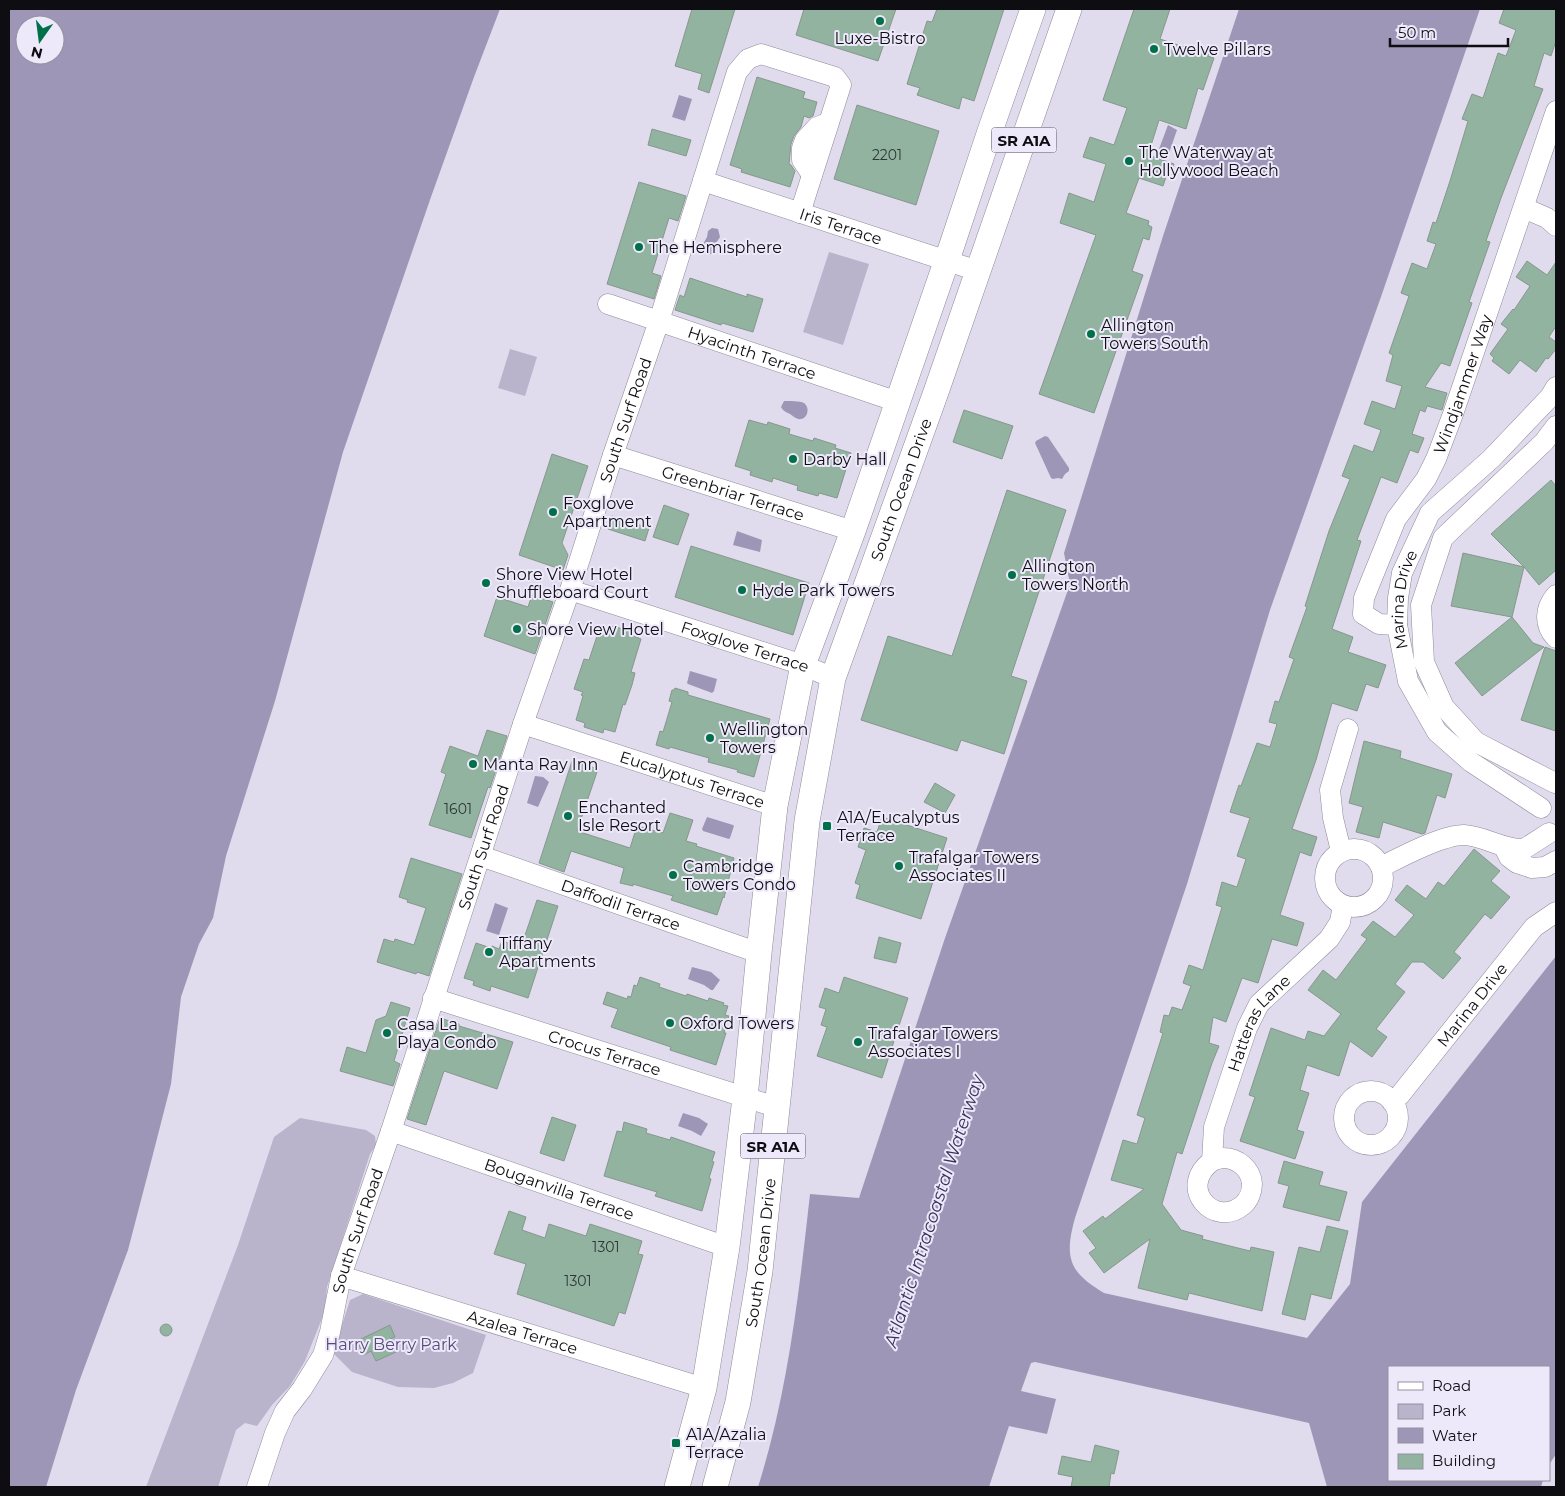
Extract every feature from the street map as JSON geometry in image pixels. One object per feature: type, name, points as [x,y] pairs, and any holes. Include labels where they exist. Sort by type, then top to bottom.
[{"type":"main road","name":"South Ocean Drive","points":[[677,1487],[704,1388],[727,1247],[746,1098],[775,806],[803,665],[854,531],[1033,9]]},
{"type":"main road","name":"South Ocean Drive","points":[[716,1483],[738,1402],[760,1271],[807,821],[834,678],[1069,9]]},
{"type":"main road","points":[[704,1388],[715,1396],[720,1406],[723,1420],[724,1437],[716,1483]]},
{"type":"street","name":"South Surf Road","points":[[257,1487],[275,1433],[285,1411],[302,1389],[323,1355],[330,1332],[341,1276],[391,1131],[523,724],[570,590],[613,455],[659,321],[737,72],[748,59],[761,54],[835,77],[841,85],[800,213]]},
{"type":"street","name":"Windjammer Way","points":[[1397,625],[1379,624],[1363,614],[1364,598],[1396,519],[1426,479],[1454,414],[1556,111]]},
{"type":"street","name":"Iris Terrace","points":[[703,181],[978,271]]},
{"type":"street","points":[[1524,208],[1547,218],[1556,226]]},
{"type":"street","name":"Hyacinth Terrace","points":[[608,304],[898,402]]},
{"type":"street","name":"Marina Drive","points":[[1556,387],[1550,397],[1491,459],[1430,513],[1402,574],[1398,598],[1397,625],[1408,681],[1436,732],[1471,762],[1541,808],[1544,797],[1556,783],[1476,742],[1444,707],[1424,662],[1421,605],[1443,538],[1544,442],[1556,426]]},
{"type":"street","name":"Greenbriar Terrace","points":[[613,455],[854,531]]},
{"type":"street","name":"Foxglove Terrace","points":[[570,590],[803,665],[834,678]]},
{"type":"street","points":[[1556,596],[1549,605],[1547,624],[1556,638]]},
{"type":"street","name":"Eucalyptus Terrace","points":[[523,724],[775,806]]},
{"type":"street","points":[[1341,851],[1333,818],[1330,790],[1348,729]]},
{"type":"street","points":[[1381,867],[1444,839],[1463,835],[1484,839],[1504,847],[1524,849],[1552,835],[1542,818],[1541,808]]},
{"type":"street","points":[[1504,847],[1509,857],[1517,863],[1532,868],[1545,867],[1556,860]]},
{"type":"street","points":[[1360,849],[1376,859],[1381,867],[1383,877],[1378,895],[1363,906],[1343,905],[1328,893],[1325,884],[1325,874],[1333,857],[1341,851],[1360,849]]},
{"type":"street","name":"Daffodil Terrace","points":[[481,856],[759,952]]},
{"type":"street","name":"Hatteras Lane","points":[[1212,1161],[1214,1127],[1247,1028],[1259,1004],[1329,939],[1340,922],[1343,905]]},
{"type":"street","name":"Marina Drive","points":[[1392,1102],[1400,1095],[1534,928],[1556,912]]},
{"type":"street","name":"Crocus Terrace","points":[[434,998],[776,1108]]},
{"type":"street","name":"Bouganvilla Terrace","points":[[391,1131],[727,1247]]},
{"type":"street","name":"Azalea Terrace","points":[[341,1276],[704,1388]]},
{"type":"green space","points":[[829,252],[869,264],[843,345],[803,332]]},
{"type":"green space","points":[[510,349],[537,357],[525,396],[498,388]]},
{"type":"green space","points":[[300,1118],[366,1130],[375,1136],[376,1145],[370,1154],[327,1287],[325,1311],[305,1361],[290,1386],[272,1405],[257,1426],[245,1423],[236,1430],[218,1487],[146,1487],[238,1245],[274,1137]]},
{"type":"green space","name":"Harry Berry Park","points":[[363,1294],[486,1335],[473,1373],[453,1383],[434,1388],[398,1387],[352,1372],[333,1353],[350,1300]]},
{"type":"water","points":[[9,9],[500,9],[431,197],[343,452],[275,701],[226,856],[213,918],[199,944],[181,997],[171,1084],[128,1250],[76,1390],[46,1487],[9,1487]]},
{"type":"water","name":"Atlantic Intracoastal Waterway","points":[[1239,9],[1480,9],[1270,610],[1187,884],[1075,1218],[1070,1244],[1072,1263],[1083,1278],[1104,1293],[1307,1338],[1350,1284],[1362,1202],[1556,956],[1556,1454],[1550,1463],[1550,1366],[1388,1366],[1388,1481],[1543,1481],[1541,1487],[1327,1487],[1309,1423],[1035,1362],[1031,1363],[1021,1391],[1056,1399],[1047,1434],[1009,1426],[989,1487],[758,1487],[785,1379],[797,1305],[810,1194],[859,1198],[944,941],[1070,584],[1064,553],[1163,236]]},
{"type":"water","points":[[679,95],[692,99],[685,121],[672,117]]},
{"type":"water","points":[[1168,125],[1177,130],[1169,153],[1159,149]]},
{"type":"water","points":[[712,228],[718,229],[720,237],[714,246],[716,250],[708,255],[703,252],[702,246],[708,231]]},
{"type":"water","points":[[784,401],[804,403],[808,410],[807,415],[798,419],[783,410],[781,407]]},
{"type":"water","points":[[1045,436],[1048,437],[1069,468],[1069,471],[1062,479],[1051,478],[1035,443]]},
{"type":"water","points":[[737,531],[762,540],[760,552],[733,545]]},
{"type":"water","points":[[690,671],[717,679],[714,691],[712,693],[688,684]]},
{"type":"water","points":[[535,776],[543,777],[549,782],[538,807],[527,803]]},
{"type":"water","points":[[707,817],[733,825],[730,838],[703,831],[702,829]]},
{"type":"water","points":[[495,903],[508,908],[499,935],[486,931]]},
{"type":"water","points":[[692,967],[711,972],[720,980],[713,990],[688,979]]},
{"type":"water","points":[[683,1113],[699,1118],[708,1124],[701,1136],[678,1126]]},
{"type":"building","points":[[692,9],[735,9],[709,93],[698,89],[702,74],[675,66]]},
{"type":"building","points":[[804,9],[896,9],[878,61],[796,35]]},
{"type":"building","points":[[937,9],[1004,9],[974,101],[962,97],[959,109],[917,95],[920,88],[907,84],[927,21],[932,22]]},
{"type":"building","points":[[1134,9],[1170,9],[1160,39],[1196,51],[1198,47],[1209,51],[1208,56],[1214,58],[1203,90],[1198,88],[1186,129],[1159,120],[1148,155],[1174,164],[1171,175],[1167,174],[1163,186],[1139,178],[1126,213],[1149,221],[1148,225],[1152,227],[1149,240],[1143,238],[1132,271],[1143,275],[1094,413],[1039,394],[1096,235],[1060,223],[1069,193],[1094,202],[1106,164],[1083,157],[1090,137],[1114,145],[1127,108],[1103,100]]},
{"type":"building","points":[[1504,9],[1556,9],[1556,41],[1551,56],[1544,53],[1534,86],[1543,89],[1486,241],[1490,242],[1469,302],[1472,303],[1450,366],[1441,363],[1425,387],[1447,393],[1442,410],[1427,406],[1425,412],[1420,410],[1412,434],[1424,438],[1418,453],[1410,450],[1397,483],[1381,477],[1357,540],[1361,541],[1332,629],[1353,637],[1348,652],[1386,665],[1378,688],[1366,684],[1357,711],[1332,703],[1316,760],[1292,829],[1317,837],[1311,856],[1300,852],[1280,915],[1304,923],[1297,946],[1272,939],[1258,983],[1242,978],[1226,1022],[1213,1017],[1209,1043],[1219,1046],[1182,1154],[1177,1152],[1162,1204],[1181,1230],[1203,1236],[1202,1239],[1250,1251],[1251,1247],[1274,1252],[1262,1311],[1189,1293],[1187,1300],[1138,1288],[1150,1239],[1104,1273],[1089,1253],[1096,1248],[1083,1231],[1103,1216],[1105,1219],[1144,1189],[1111,1180],[1123,1140],[1137,1144],[1145,1118],[1137,1115],[1163,1033],[1160,1032],[1164,1015],[1169,1016],[1172,1007],[1182,1010],[1191,986],[1183,983],[1189,965],[1203,970],[1222,907],[1216,905],[1222,882],[1237,887],[1246,859],[1237,856],[1250,818],[1230,812],[1257,743],[1270,747],[1277,724],[1269,722],[1275,701],[1279,702],[1294,659],[1289,657],[1307,607],[1305,606],[1329,531],[1350,479],[1342,476],[1354,445],[1373,452],[1381,430],[1364,424],[1372,401],[1395,409],[1402,386],[1386,381],[1393,355],[1389,353],[1409,296],[1401,293],[1412,263],[1427,269],[1436,244],[1427,241],[1433,222],[1436,223],[1450,181],[1468,121],[1462,119],[1472,94],[1483,98],[1498,53],[1506,56],[1516,30],[1499,23]]},
{"type":"building","points":[[757,77],[805,92],[803,98],[817,102],[813,116],[809,118],[804,116],[801,127],[791,144],[789,164],[795,171],[790,187],[741,172],[742,169],[730,165]]},
{"type":"building","points":[[857,105],[939,131],[916,205],[834,179]]},
{"type":"building","points":[[652,129],[691,140],[686,156],[648,145]]},
{"type":"building","name":"The Hemisphere","points":[[639,182],[686,196],[678,221],[669,218],[652,273],[661,276],[654,299],[607,284]]},
{"type":"building","points":[[1527,261],[1547,275],[1556,262],[1556,326],[1549,337],[1556,342],[1556,349],[1548,359],[1546,358],[1536,372],[1520,360],[1509,374],[1492,361],[1494,358],[1490,354],[1508,329],[1501,324],[1514,310],[1530,286],[1516,277]]},
{"type":"building","points":[[690,278],[747,297],[747,294],[763,299],[753,332],[722,323],[721,325],[675,310],[680,295],[684,297]]},
{"type":"building","points":[[964,410],[1013,426],[1002,459],[953,442]]},
{"type":"building","name":"Darby Hall","points":[[749,420],[767,425],[768,422],[790,429],[789,434],[813,441],[814,438],[836,445],[835,448],[851,453],[837,498],[819,493],[818,496],[797,490],[798,486],[773,478],[772,482],[750,475],[751,471],[735,466]]},
{"type":"building","name":"Foxglove Apartment","points":[[552,454],[588,466],[562,543],[568,555],[563,570],[519,555]]},
{"type":"building","points":[[1551,480],[1556,486],[1556,570],[1539,585],[1491,534]]},
{"type":"building","points":[[1007,490],[1066,510],[1011,676],[1027,681],[1004,754],[961,740],[957,751],[861,720],[888,636],[952,656]]},
{"type":"building","points":[[664,505],[689,514],[678,545],[653,537]]},
{"type":"building","points":[[612,516],[649,528],[645,541],[608,529]]},
{"type":"building","name":"Hyde Park Towers","points":[[691,546],[809,583],[793,635],[675,597]]},
{"type":"building","points":[[1463,553],[1524,567],[1512,617],[1451,606]]},
{"type":"building","name":"Shore View Hotel","points":[[532,595],[553,602],[535,654],[484,636],[497,597],[528,607]]},
{"type":"building","points":[[1512,617],[1533,643],[1544,647],[1482,696],[1455,663]]},
{"type":"building","points":[[613,626],[632,632],[631,635],[641,639],[631,672],[635,673],[632,685],[625,705],[623,704],[615,732],[604,729],[603,733],[584,727],[585,723],[576,720],[583,692],[574,689],[584,659],[589,660],[600,627],[611,631]]},
{"type":"building","points":[[1545,647],[1556,651],[1556,731],[1521,720]]},
{"type":"building","name":"Wellington Towers","points":[[675,688],[688,692],[688,695],[770,719],[754,777],[737,772],[738,770],[708,762],[709,758],[656,745],[660,731],[663,732],[672,702],[669,701],[672,690]]},
{"type":"building","points":[[487,730],[507,736],[471,838],[429,825],[446,774],[441,772],[450,746],[478,756]]},
{"type":"building","points":[[1364,741],[1401,751],[1400,758],[1452,774],[1445,798],[1437,795],[1425,833],[1422,834],[1383,822],[1379,838],[1356,832],[1363,807],[1349,803]]},
{"type":"building","name":"Cambridge Towers Condo","points":[[572,761],[598,769],[577,831],[630,848],[637,826],[663,833],[670,813],[693,820],[686,841],[734,858],[724,898],[717,915],[671,900],[673,896],[633,884],[633,886],[620,883],[624,868],[571,851],[564,872],[539,863]]},
{"type":"building","points":[[935,783],[955,795],[945,813],[924,802]]},
{"type":"building","name":"Trafalgar Towers Associates II","points":[[882,817],[947,838],[921,919],[856,898],[860,885],[855,883],[866,850],[858,847],[864,828],[877,832]]},
{"type":"building","points":[[1474,849],[1500,871],[1491,881],[1510,897],[1491,919],[1485,914],[1454,952],[1461,958],[1443,979],[1423,962],[1412,962],[1395,984],[1405,992],[1376,1029],[1387,1037],[1372,1057],[1350,1041],[1339,1076],[1307,1065],[1300,1090],[1309,1093],[1297,1130],[1304,1132],[1295,1159],[1240,1141],[1255,1097],[1249,1095],[1271,1028],[1305,1040],[1308,1031],[1324,1036],[1341,1014],[1308,990],[1323,970],[1336,980],[1367,939],[1361,935],[1373,921],[1395,937],[1414,915],[1395,900],[1407,885],[1426,899],[1438,882],[1444,886]]},
{"type":"building","points":[[411,858],[462,874],[429,976],[377,962],[384,939],[394,942],[395,939],[414,945],[426,908],[407,902],[408,900],[399,897]]},
{"type":"building","name":"Tiffany Apartments","points":[[537,900],[558,906],[528,998],[491,986],[490,991],[473,985],[474,981],[464,978],[476,943],[499,949],[502,941],[521,947]]},
{"type":"building","points":[[879,937],[901,943],[896,963],[874,958]]},
{"type":"building","name":"Oxford Towers","points":[[640,977],[660,984],[659,987],[686,996],[687,994],[708,1001],[709,998],[728,1006],[725,1015],[729,1016],[724,1033],[726,1033],[716,1065],[670,1050],[671,1047],[611,1027],[618,1009],[603,1004],[607,992],[627,999],[628,996],[631,997],[634,985],[637,986]]},
{"type":"building","name":"Trafalgar Towers Associates I","points":[[844,977],[908,998],[882,1078],[817,1056],[827,1027],[821,1025],[826,1009],[819,1007],[825,988],[839,993]]},
{"type":"building","name":"Casa La Playa Condo","points":[[391,1002],[410,1008],[394,1061],[400,1064],[393,1086],[340,1071],[347,1047],[366,1053],[376,1020],[386,1016]]},
{"type":"building","points":[[440,1018],[459,1024],[459,1026],[513,1042],[497,1089],[444,1071],[426,1125],[407,1119]]},
{"type":"building","points":[[552,1117],[576,1125],[564,1161],[540,1153]]},
{"type":"building","points":[[624,1122],[647,1129],[646,1133],[670,1140],[671,1137],[715,1152],[709,1178],[711,1179],[702,1211],[655,1196],[657,1192],[604,1176],[617,1131],[622,1132]]},
{"type":"building","points":[[1284,1161],[1323,1172],[1319,1185],[1347,1192],[1339,1221],[1283,1207],[1289,1186],[1278,1183]]},
{"type":"building","points":[[509,1211],[526,1217],[522,1230],[545,1238],[549,1224],[586,1236],[590,1224],[642,1241],[638,1254],[643,1255],[625,1314],[619,1312],[614,1326],[517,1294],[526,1264],[494,1254]]},
{"type":"building","points":[[1327,1226],[1348,1231],[1331,1299],[1311,1294],[1305,1320],[1282,1314],[1299,1247],[1320,1252]]},
{"type":"building","points":[[168,1324],[171,1325],[171,1335],[164,1336],[161,1335],[160,1328],[161,1325]]},
{"type":"building","points":[[390,1325],[395,1337],[390,1339],[396,1352],[376,1361],[371,1351],[364,1355],[357,1341]]},
{"type":"building","points":[[1095,1445],[1119,1451],[1114,1474],[1111,1473],[1109,1487],[1071,1487],[1073,1477],[1058,1474],[1062,1456],[1091,1462]]},
{"type":"place","name":"Luxe-Bistro","points":[[880,21]]},
{"type":"place","name":"Twelve Pillars","points":[[1154,49]]},
{"type":"place","name":"The Waterway at Hollywood Beach","points":[[1129,161]]},
{"type":"place","name":"The Hemisphere","points":[[639,247]]},
{"type":"place","name":"Allington Towers South","points":[[1091,334]]},
{"type":"place","name":"Darby Hall","points":[[793,459]]},
{"type":"place","name":"Foxglove Apartment","points":[[553,512]]},
{"type":"place","name":"Allington Towers North","points":[[1012,575]]},
{"type":"place","name":"Shore View Hotel Shuffleboard Court","points":[[486,583]]},
{"type":"place","name":"Hyde Park Towers","points":[[742,590]]},
{"type":"place","name":"Shore View Hotel","points":[[517,629]]},
{"type":"place","name":"Wellington Towers","points":[[710,738]]},
{"type":"place","name":"Manta Ray Inn","points":[[473,764]]},
{"type":"place","name":"Enchanted Isle Resort","points":[[568,816]]},
{"type":"place","name":"A1A/Eucalyptus Terrace","points":[[827,826]]},
{"type":"place","name":"Trafalgar Towers Associates II","points":[[899,866]]},
{"type":"place","name":"Cambridge Towers Condo","points":[[673,875]]},
{"type":"place","name":"Tiffany Apartments","points":[[489,952]]},
{"type":"place","name":"Oxford Towers","points":[[670,1023]]},
{"type":"place","name":"Casa La Playa Condo","points":[[387,1033]]},
{"type":"place","name":"Trafalgar Towers Associates I","points":[[858,1042]]},
{"type":"place","name":"A1A/Azalia Terrace","points":[[676,1443]]}]
